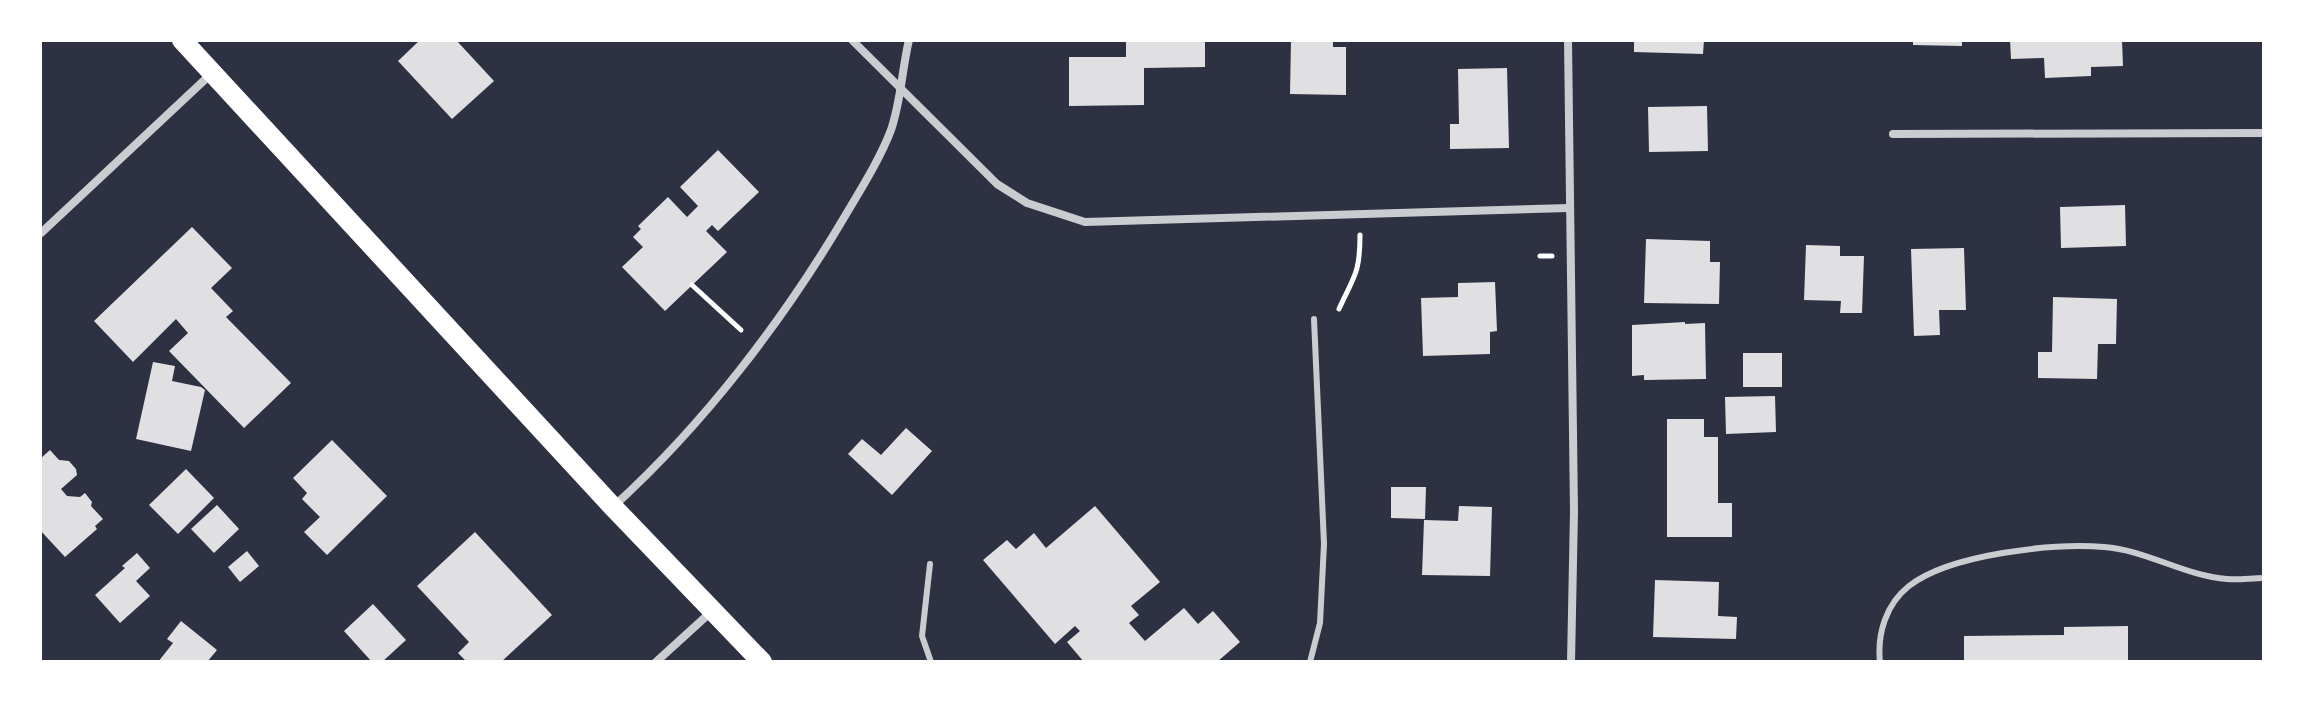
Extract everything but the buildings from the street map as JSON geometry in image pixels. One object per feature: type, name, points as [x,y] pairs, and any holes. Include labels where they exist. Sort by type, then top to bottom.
[{"type":"main road","points":[[182,40],[613,507],[762,662]]},
{"type":"street","points":[[852,40],[997,184],[1027,203],[1085,222],[1569,208]]},
{"type":"street","points":[[613,507],[653,470],[743,365],[814,269],[862,188],[891,130],[909,40]]},
{"type":"street","points":[[1568,40],[1574,512],[1571,662]]},
{"type":"street","points":[[40,234],[212,72]]},
{"type":"street","points":[[1893,134],[2264,133]]},
{"type":"street","points":[[656,662],[713,610]]},
{"type":"lane","points":[[1310,662],[1320,623],[1324,544],[1314,319]]},
{"type":"lane","points":[[1880,662],[1882,625],[1893,602],[1911,585],[1949,567],[2016,549],[2106,547],[2226,579],[2264,578]]},
{"type":"lane","points":[[930,564],[922,636],[931,662]]},
{"type":"path","points":[[1339,309],[1355,281],[1360,262],[1360,213]]},
{"type":"path","points":[[692,285],[741,330]]}]
